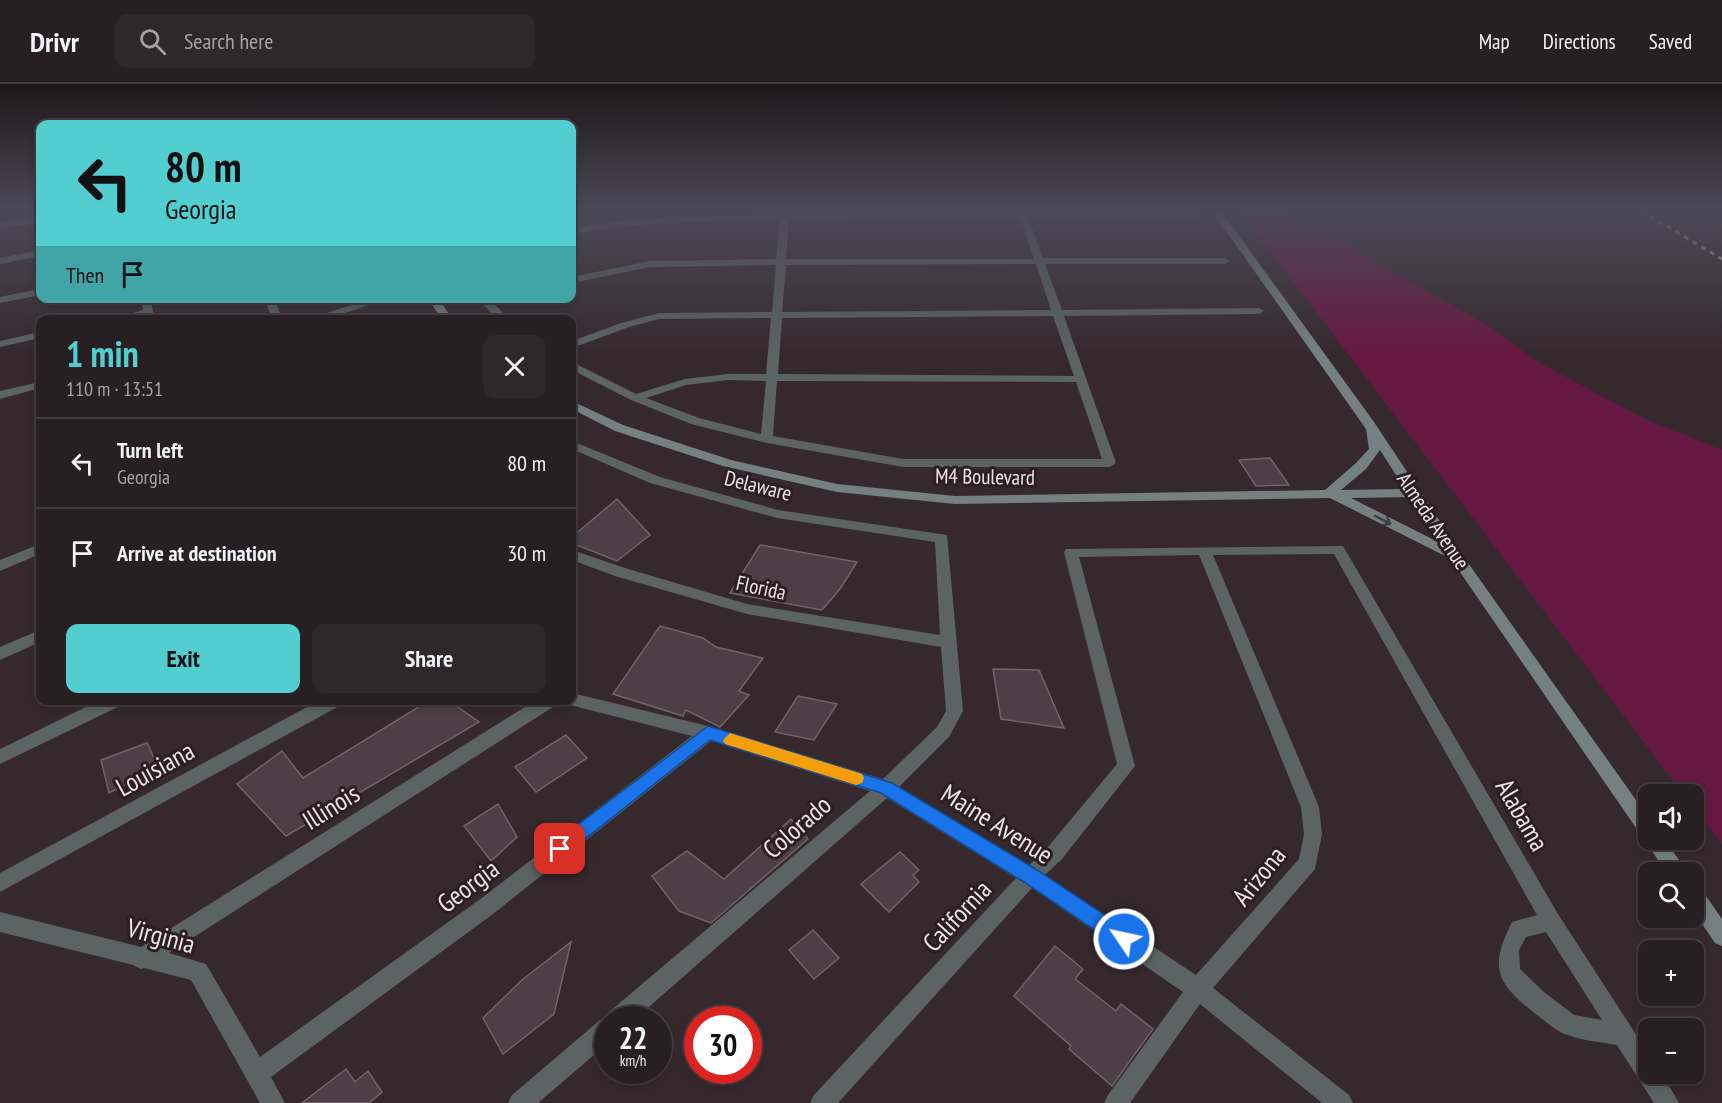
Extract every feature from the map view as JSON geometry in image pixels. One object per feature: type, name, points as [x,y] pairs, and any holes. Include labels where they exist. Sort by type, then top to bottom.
[{"type":"main road","name":"Almeda Avenue","points":[[1250,259],[1370,425],[1456,556],[1638,818]]},
{"type":"main road","name":"M4 Boulevard","points":[[576,407],[619,428],[728,463],[837,488],[955,500],[1413,493]]},
{"type":"main road","points":[[1370,425],[1375,449],[1361,466],[1330,493],[1456,556]]},
{"type":"main road","points":[[1704,910],[1722,936]]},
{"type":"street","points":[[576,279],[650,264],[781,261],[1225,261]]},
{"type":"street","points":[[767,439],[781,261]]},
{"type":"street","points":[[576,368],[634,398],[695,421],[767,439],[903,463],[1110,463],[1040,261]]},
{"type":"street","points":[[0,300],[36,293]]},
{"type":"street","points":[[329,315],[372,303]]},
{"type":"street","points":[[485,303],[499,315]]},
{"type":"street","points":[[576,344],[626,325],[659,316],[777,313],[1259,311]]},
{"type":"street","points":[[0,344],[36,336]]},
{"type":"street","points":[[634,398],[685,382],[728,377],[1081,379]]},
{"type":"street","points":[[0,395],[36,386]]},
{"type":"street","name":"Delaware","points":[[576,448],[655,480],[777,514],[942,538]]},
{"type":"street","name":"Colorado","points":[[633,1006],[886,788],[943,732],[955,711],[948,642],[942,538]]},
{"type":"street","name":"Alabama","points":[[1204,551],[1338,549],[1551,921],[1667,1103]]},
{"type":"street","points":[[0,567],[36,551]]},
{"type":"street","name":"California","points":[[822,1103],[1030,876],[1055,853],[1126,766],[1071,552],[1204,551]]},
{"type":"street","name":"Arizona","points":[[1116,1103],[1198,989],[1308,864],[1313,834],[1310,807],[1204,551]]},
{"type":"street","name":"Florida","points":[[576,556],[620,572],[747,609],[948,642]]},
{"type":"street","points":[[0,654],[36,638]]},
{"type":"street","name":"Maine Avenue","points":[[576,700],[708,733],[886,788],[1030,876],[1198,989],[1341,1103]]},
{"type":"street","points":[[0,757],[106,705]]},
{"type":"street","name":"Louisiana","points":[[0,883],[326,705]]},
{"type":"street","name":"Illinois","points":[[141,959],[542,705]]},
{"type":"street","name":"Georgia","points":[[256,1074],[486,907],[708,733]]},
{"type":"street","points":[[1551,921],[1519,929],[1509,949],[1510,974],[1536,1000],[1569,1025],[1622,1035]]},
{"type":"street","name":"Virginia","points":[[0,922],[141,959],[198,971],[273,1103]]},
{"type":"street","points":[[520,1103],[594,1040]]},
{"type":"shaded area","points":[[1275,259],[1369,259],[1487,325],[1540,363],[1647,420],[1722,450],[1722,845],[1704,821],[1704,784],[1676,784]]},
{"type":"building","points":[[1270,458],[1289,485],[1256,486],[1239,460]]},
{"type":"building","points":[[617,499],[650,535],[617,561],[576,545],[576,534]]},
{"type":"building","points":[[760,545],[857,562],[840,589],[822,610],[730,593]]},
{"type":"building","points":[[660,626],[703,638],[716,647],[763,658],[739,691],[749,695],[720,727],[686,710],[683,716],[613,694]]},
{"type":"building","points":[[993,669],[1039,670],[1064,728],[1001,719]]},
{"type":"building","points":[[798,696],[837,704],[814,740],[775,732]]},
{"type":"building","points":[[422,705],[455,705],[479,722],[286,836],[237,784],[282,751],[303,778]]},
{"type":"building","points":[[566,735],[587,758],[536,792],[515,767]]},
{"type":"building","points":[[147,743],[159,768],[109,793],[101,760]]},
{"type":"building","points":[[498,804],[517,837],[491,861],[464,826]]},
{"type":"building","points":[[791,819],[808,839],[711,923],[679,911],[652,876],[687,851],[724,879]]},
{"type":"building","points":[[900,852],[919,870],[913,875],[919,882],[889,912],[861,884]]},
{"type":"building","points":[[813,930],[839,958],[814,979],[789,950]]},
{"type":"building","points":[[571,942],[554,1014],[503,1054],[483,1018],[522,980]]},
{"type":"building","points":[[1055,946],[1083,969],[1075,979],[1116,1011],[1121,1004],[1153,1029],[1112,1086],[1069,1049],[1071,1046],[1014,996]]},
{"type":"building","points":[[346,1069],[355,1082],[368,1071],[382,1092],[369,1103],[302,1103]]},
{"type":"slow traffic","points":[[730,740],[856,778]]},
{"type":"route","points":[[560,849],[708,733],[886,788],[1030,876],[1124,939]]}]
